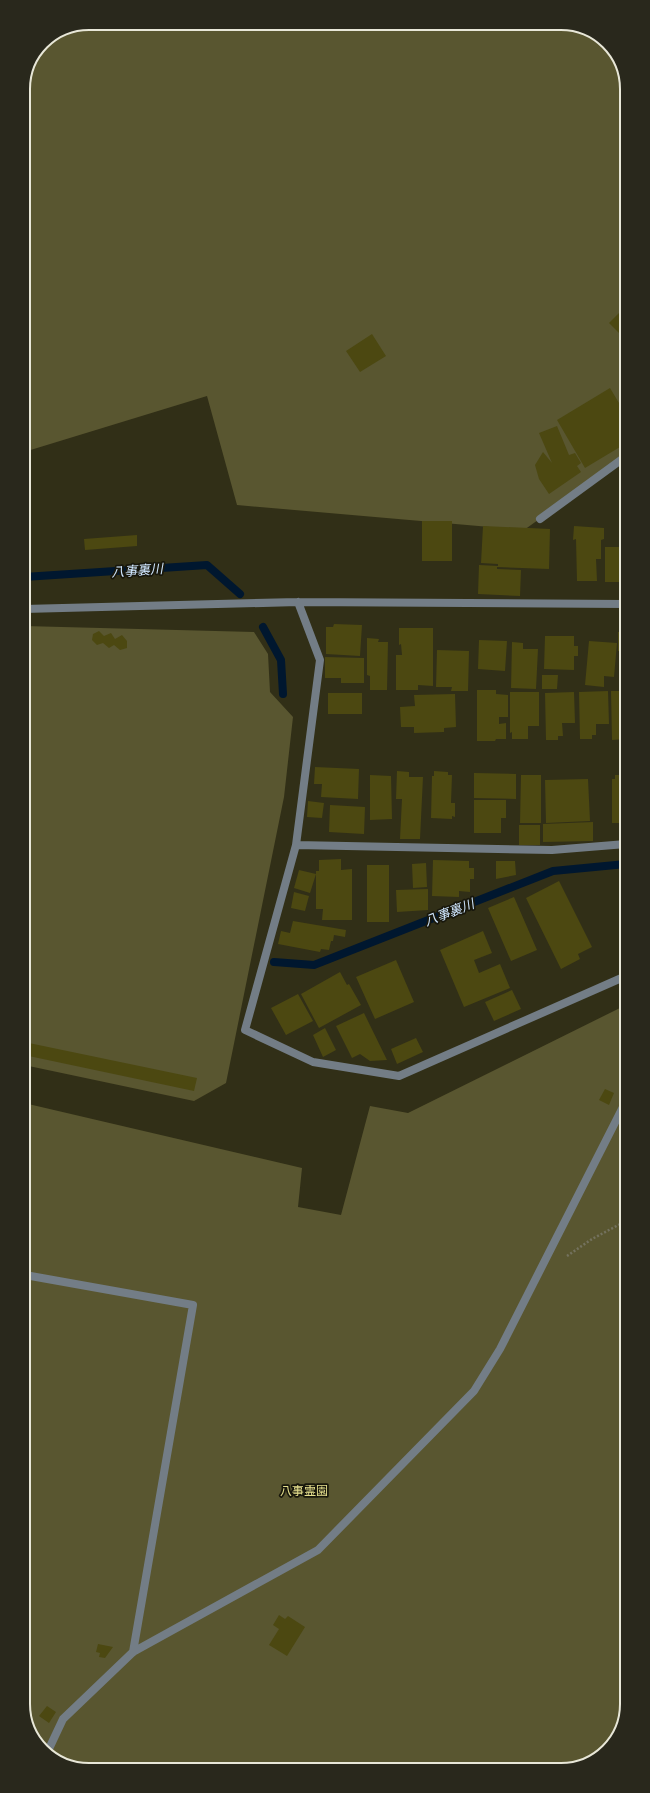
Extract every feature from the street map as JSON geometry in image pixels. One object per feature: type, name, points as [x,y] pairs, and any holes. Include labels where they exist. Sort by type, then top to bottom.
[{"type":"street","points":[[540,519],[620,460]]},
{"type":"street","points":[[30,608],[298,602],[620,604]]},
{"type":"street","points":[[298,602],[320,660],[296,845],[245,1030],[313,1062],[399,1076],[620,979]]},
{"type":"street","points":[[296,845],[552,850],[620,844]]},
{"type":"street","points":[[50,1748],[63,1719],[133,1652],[318,1550],[474,1390],[500,1349],[620,1113]]},
{"type":"street","points":[[30,1276],[193,1305],[133,1652]]},
{"type":"path","points":[[552,1246],[567,1256],[592,1239],[620,1224]]},
{"type":"green space","points":[[89,30],[565,30],[584,34],[603,47],[616,66],[620,89],[620,462],[524,530],[237,505],[207,396],[30,450],[30,85],[36,63],[47,47],[66,34]]},
{"type":"green space","points":[[30,626],[254,632],[268,654],[270,692],[293,717],[284,797],[226,1083],[194,1101],[30,1066]]},
{"type":"green space","name":"八事霊園","points":[[620,1008],[620,1704],[617,1723],[612,1734],[603,1746],[584,1759],[561,1763],[85,1763],[66,1759],[53,1751],[40,1737],[34,1727],[30,1704],[30,1104],[302,1168],[298,1207],[341,1215],[370,1106],[408,1113]]},
{"type":"building","points":[[620,312],[620,334],[609,323]]},
{"type":"building","points":[[372,334],[386,356],[360,372],[346,351]]},
{"type":"building","points":[[610,388],[620,405],[620,447],[585,468],[557,420]]},
{"type":"building","points":[[557,426],[569,455],[575,453],[581,463],[577,466],[581,472],[549,494],[539,479],[535,465],[543,452],[552,463],[539,433]]},
{"type":"building","points":[[422,521],[452,521],[452,561],[422,561]]},
{"type":"building","points":[[483,526],[550,529],[549,569],[497,567],[497,569],[521,570],[520,596],[478,594],[479,565],[498,566],[498,564],[481,563]]},
{"type":"building","points":[[574,526],[604,528],[604,539],[601,540],[601,559],[596,559],[597,581],[577,581],[576,539],[573,540]]},
{"type":"building","points":[[137,535],[137,546],[85,550],[84,539]]},
{"type":"building","points":[[605,547],[620,547],[620,582],[605,582]]},
{"type":"building","points":[[334,624],[362,625],[360,656],[326,654],[326,627],[333,627]]},
{"type":"building","points":[[399,628],[433,628],[433,686],[418,685],[418,690],[396,690],[396,655],[402,655],[401,644],[399,645]]},
{"type":"building","points":[[99,631],[104,636],[111,633],[115,639],[122,635],[127,641],[127,648],[120,650],[114,645],[109,648],[103,643],[97,645],[92,640],[93,634]]},
{"type":"building","points":[[618,632],[620,632],[620,651],[618,651]]},
{"type":"building","points":[[545,636],[574,636],[574,646],[578,646],[578,656],[574,656],[574,670],[544,669]]},
{"type":"building","points":[[367,638],[379,639],[378,642],[388,642],[387,690],[370,690],[370,676],[367,675]]},
{"type":"building","points":[[479,640],[507,641],[505,671],[478,669]]},
{"type":"building","points":[[589,641],[617,643],[614,677],[604,676],[604,687],[585,685]]},
{"type":"building","points":[[512,642],[523,643],[523,649],[538,649],[536,689],[511,688]]},
{"type":"building","points":[[437,650],[469,651],[468,691],[451,691],[452,687],[436,687]]},
{"type":"building","points":[[325,657],[364,658],[364,683],[341,683],[341,678],[325,678]]},
{"type":"building","points":[[542,675],[558,675],[557,689],[542,689]]},
{"type":"building","points":[[477,690],[496,690],[496,694],[508,695],[508,717],[499,717],[499,724],[506,723],[506,739],[496,739],[495,741],[477,741]]},
{"type":"building","points":[[608,691],[609,724],[596,724],[596,735],[592,735],[592,739],[580,739],[579,692]]},
{"type":"building","points":[[611,691],[620,691],[620,739],[612,740]]},
{"type":"building","points":[[510,692],[539,692],[539,726],[528,726],[528,739],[512,739],[512,732],[510,733]]},
{"type":"building","points":[[574,692],[575,723],[562,723],[563,736],[558,736],[558,740],[546,740],[545,693]]},
{"type":"building","points":[[328,693],[362,693],[362,714],[328,714]]},
{"type":"building","points":[[455,694],[456,727],[444,728],[444,732],[414,733],[414,727],[401,727],[400,707],[415,706],[414,695]]},
{"type":"building","points":[[315,767],[359,769],[358,799],[321,797],[322,784],[314,784]]},
{"type":"building","points":[[397,771],[409,772],[409,777],[423,777],[420,839],[400,839],[402,799],[396,799]]},
{"type":"building","points":[[434,771],[448,772],[448,775],[452,775],[451,803],[455,803],[455,817],[452,816],[452,819],[431,818],[432,776],[434,776]]},
{"type":"building","points":[[474,773],[516,774],[516,799],[474,798]]},
{"type":"building","points":[[370,775],[391,776],[392,819],[370,820]]},
{"type":"building","points":[[521,775],[541,775],[541,823],[520,823]]},
{"type":"building","points":[[615,775],[620,775],[620,823],[612,823],[612,779],[615,779]]},
{"type":"building","points":[[588,779],[590,821],[546,823],[545,780]]},
{"type":"building","points":[[474,800],[506,800],[506,818],[501,818],[501,833],[474,833]]},
{"type":"building","points":[[308,801],[324,803],[322,818],[307,817]]},
{"type":"building","points":[[330,805],[365,807],[364,834],[329,832]]},
{"type":"building","points":[[593,822],[593,841],[543,842],[543,824]]},
{"type":"building","points":[[519,825],[540,825],[540,845],[519,845]]},
{"type":"building","points":[[341,859],[341,870],[352,869],[352,920],[322,920],[323,909],[316,909],[316,871],[319,871],[319,860]]},
{"type":"building","points":[[433,860],[469,861],[469,868],[474,868],[474,879],[470,879],[470,892],[459,891],[459,897],[432,896]]},
{"type":"building","points":[[496,861],[515,861],[516,875],[496,879]]},
{"type":"building","points":[[426,863],[427,887],[413,888],[412,864]]},
{"type":"building","points":[[367,865],[389,865],[389,922],[367,922]]},
{"type":"building","points":[[299,870],[316,874],[310,893],[294,888]]},
{"type":"building","points":[[559,881],[592,947],[578,954],[580,959],[561,969],[526,898]]},
{"type":"building","points":[[428,889],[428,910],[397,912],[396,890]]},
{"type":"building","points":[[294,892],[309,896],[305,911],[291,908]]},
{"type":"building","points":[[514,897],[537,950],[511,961],[488,908]]},
{"type":"building","points":[[293,921],[346,930],[345,937],[334,935],[329,950],[321,949],[320,952],[278,944],[281,931],[290,933]]},
{"type":"building","points":[[483,931],[492,953],[474,960],[479,973],[500,964],[510,988],[464,1007],[440,950]]},
{"type":"building","points":[[396,960],[414,1002],[375,1019],[356,977]]},
{"type":"building","points":[[340,972],[361,1005],[319,1028],[301,994]]},
{"type":"building","points":[[512,990],[521,1009],[494,1021],[485,1002]]},
{"type":"building","points":[[298,994],[313,1021],[286,1035],[271,1008]]},
{"type":"building","points":[[364,1013],[387,1060],[370,1061],[360,1054],[352,1058],[336,1026]]},
{"type":"building","points":[[325,1028],[336,1050],[323,1057],[313,1035]]},
{"type":"building","points":[[416,1038],[423,1052],[397,1064],[391,1049]]},
{"type":"building","points":[[30,1043],[197,1078],[194,1091],[30,1056]]},
{"type":"building","points":[[605,1089],[614,1093],[609,1105],[599,1100]]},
{"type":"building","points":[[279,1615],[285,1619],[288,1616],[305,1627],[287,1656],[269,1645],[279,1629],[273,1625]]},
{"type":"building","points":[[98,1644],[113,1647],[105,1658],[99,1657],[100,1653],[96,1652]]},
{"type":"building","points":[[47,1706],[56,1712],[49,1723],[39,1716]]},
{"type":"waterway","name":"八事裏川","points":[[30,577],[207,565],[240,594]]},
{"type":"waterway","name":"八事裏川","points":[[263,627],[281,660],[283,694]]},
{"type":"waterway","name":"八事裏川","points":[[274,962],[314,965],[553,871],[620,865]]}]
